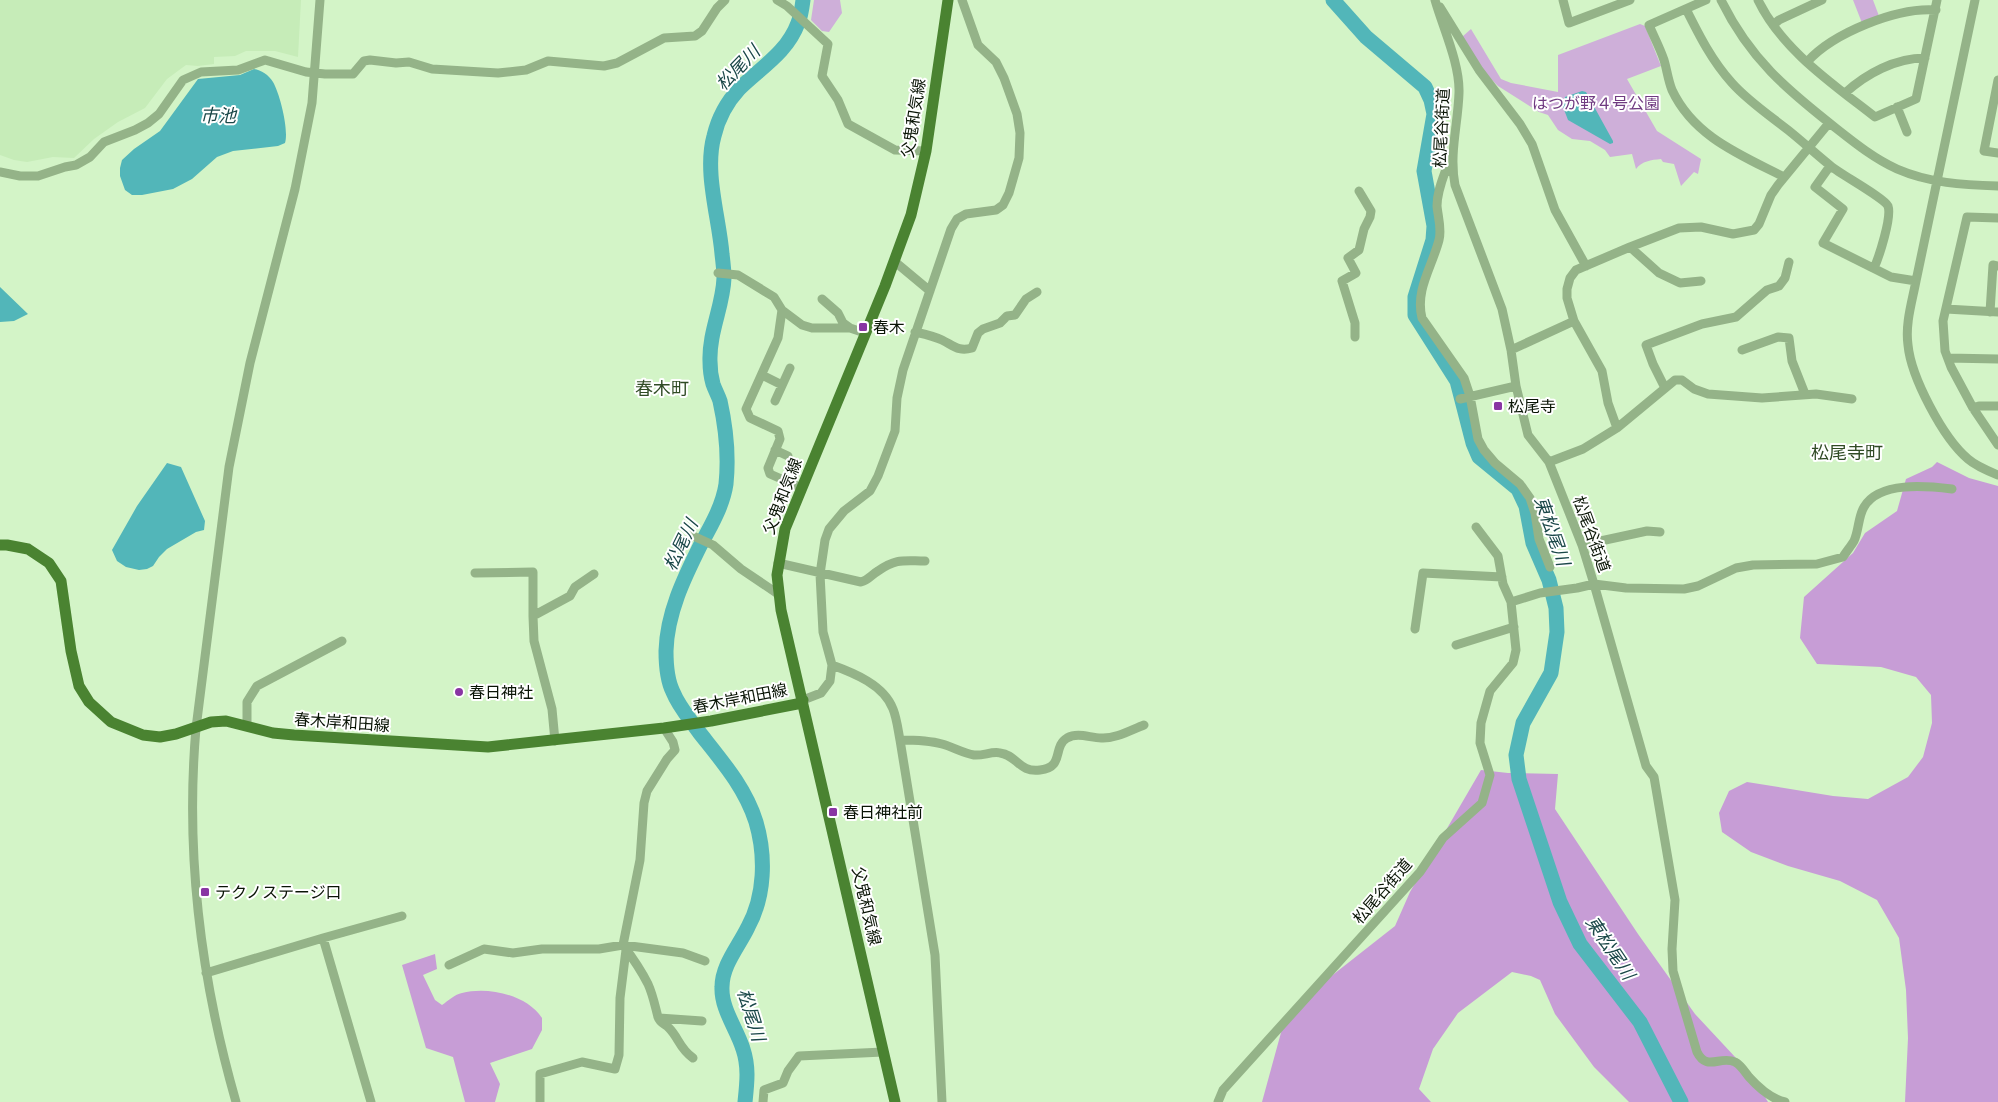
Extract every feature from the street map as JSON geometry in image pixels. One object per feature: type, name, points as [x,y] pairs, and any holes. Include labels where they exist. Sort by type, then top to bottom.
[{"type":"main road","name":"父鬼和気線","points":[[895,1102],[778,594],[778,563],[785,529],[911,215],[926,151],[948,0]]},
{"type":"main road","name":"春木岸和田線","points":[[0,545],[28,549],[48,563],[61,581],[71,651],[79,686],[89,702],[111,722],[143,735],[160,737],[196,728],[211,722],[226,721],[274,733],[294,735],[453,747],[488,747],[555,741],[711,721],[797,704],[803,700]]},
{"type":"street","points":[[236,1102],[214,1019],[200,930],[192,830],[192,767],[229,467],[239,412],[295,190],[312,103],[320,0]]},
{"type":"street","points":[[0,172],[20,176],[38,176],[76,165],[90,157],[104,142],[148,123],[159,114],[183,80],[201,72],[238,70],[265,60],[315,73],[353,74],[364,61],[370,60],[396,63],[409,62],[432,68],[498,73],[526,70],[548,61],[604,66],[617,63],[664,38],[695,36],[702,31],[717,8],[725,0]]},
{"type":"street","points":[[778,0],[828,44],[822,76],[838,100],[848,124],[895,150],[926,151]]},
{"type":"street","points":[[803,700],[821,693],[830,681],[832,664],[823,632],[820,574],[825,540],[829,529],[844,511],[870,491],[878,476],[895,431],[897,398],[902,370],[951,229],[957,219],[966,214],[996,210],[1003,205],[1009,193],[1019,158],[1020,133],[1004,78],[996,62],[978,45],[973,36],[962,0]]},
{"type":"street","points":[[1436,0],[1479,70],[1520,124],[1532,144],[1555,210],[1586,266]]},
{"type":"street","name":"松尾谷街道","points":[[1218,1102],[1223,1090],[1420,872],[1443,838],[1482,803],[1490,775],[1480,743],[1481,723],[1490,691],[1513,663],[1516,650],[1511,602],[1540,593],[1594,584],[1582,545],[1549,462],[1528,436],[1516,386],[1511,350],[1502,309],[1455,185],[1452,169],[1459,93],[1458,76],[1436,0]]},
{"type":"street","points":[[1563,0],[1566,25],[1625,1]]},
{"type":"street","points":[[1706,0],[1649,25],[1663,59],[1671,88],[1693,122],[1713,139],[1784,177]]},
{"type":"street","points":[[1721,0],[1745,43],[1763,65],[1833,126],[1869,153],[1897,169],[1938,182],[1998,186]]},
{"type":"street","points":[[1758,0],[1773,25],[1807,62],[1875,116],[1916,99],[1937,0]]},
{"type":"street","points":[[1773,25],[1822,0]]},
{"type":"street","points":[[1975,0],[1916,281],[1908,326],[1908,344],[1911,363],[1917,381],[1945,431],[1967,458],[1998,475]]},
{"type":"street","points":[[1686,9],[1705,46],[1742,94],[1830,166],[1864,189],[1879,196],[1889,208],[1880,255],[1874,268]]},
{"type":"street","points":[[1807,62],[1836,39],[1888,16],[1912,10],[1936,10]]},
{"type":"street","points":[[1845,93],[1863,79],[1883,68],[1903,61],[1924,58]]},
{"type":"street","points":[[1998,80],[1984,151],[1998,153]]},
{"type":"street","points":[[1897,107],[1907,132]]},
{"type":"street","points":[[1617,428],[1608,404],[1602,371],[1574,320],[1567,298],[1570,278],[1576,270],[1678,228],[1701,227],[1733,234],[1754,230],[1760,224],[1771,195],[1784,177],[1809,147],[1833,126]]},
{"type":"street","points":[[1830,166],[1814,187],[1843,209],[1823,243],[1891,277],[1916,281]]},
{"type":"street","points":[[1452,169],[1445,172],[1440,187],[1437,204],[1440,226],[1439,239],[1423,285],[1420,308],[1422,318],[1464,378],[1465,397],[1478,439],[1484,450],[1494,463],[1520,484],[1530,498],[1535,513],[1539,539],[1550,567]]},
{"type":"street","points":[[1356,337],[1356,323],[1342,281],[1356,273],[1348,258],[1358,250],[1364,229],[1370,217],[1371,211],[1359,191]]},
{"type":"street","points":[[1998,218],[1967,217],[1946,310],[1943,338],[1945,351],[1951,367],[1973,408],[1998,445]]},
{"type":"street","points":[[1630,247],[1659,273],[1680,283],[1701,281]]},
{"type":"street","points":[[894,261],[930,292]]},
{"type":"street","points":[[1665,388],[1646,345],[1702,324],[1736,317],[1767,290],[1779,286],[1785,278],[1789,262]]},
{"type":"street","points":[[1946,310],[1994,312],[1993,265],[1998,266]]},
{"type":"street","points":[[718,273],[738,275],[774,297],[782,310],[802,325],[807,327],[850,328]]},
{"type":"street","points":[[915,332],[942,340],[955,348],[965,350],[972,348],[978,333],[983,328],[1000,323],[1007,316],[1014,315],[1026,299],[1037,292]]},
{"type":"street","points":[[822,299],[838,313],[843,323],[850,328],[865,333]]},
{"type":"street","points":[[782,310],[778,338],[762,375],[743,406],[750,418],[778,431],[780,439],[768,468],[770,474],[802,488]]},
{"type":"street","points":[[1511,350],[1574,320]]},
{"type":"street","points":[[1742,350],[1778,337],[1789,338],[1792,361],[1805,394]]},
{"type":"street","points":[[1948,358],[1998,359]]},
{"type":"street","points":[[774,402],[790,368]]},
{"type":"street","points":[[762,375],[782,385]]},
{"type":"street","points":[[1549,462],[1582,449],[1617,428],[1675,380],[1682,380],[1694,389],[1708,394],[1762,398],[1805,394],[1852,399]]},
{"type":"street","points":[[1465,397],[1516,386]]},
{"type":"street","points":[[1973,408],[1979,406],[1998,406]]},
{"type":"street","points":[[775,450],[788,456]]},
{"type":"street","points":[[1785,1102],[1770,1094],[1753,1081],[1736,1062],[1705,1062],[1701,1060],[1697,1052],[1673,971],[1672,949],[1675,900],[1654,777],[1646,766],[1594,584],[1626,588],[1684,589],[1698,586],[1736,568],[1753,565],[1817,564],[1843,557],[1854,540],[1864,507],[1872,497],[1886,490],[1904,488],[1933,487],[1952,489]]},
{"type":"street","points":[[1476,527],[1498,556],[1502,577],[1511,602]]},
{"type":"street","points":[[1582,545],[1647,532],[1660,532]]},
{"type":"street","points":[[693,536],[713,546],[778,594]]},
{"type":"street","points":[[778,563],[862,582],[868,580],[875,572],[896,561],[925,561]]},
{"type":"street","points":[[475,573],[533,572],[532,616],[534,641],[552,710],[555,741]]},
{"type":"street","points":[[1414,629],[1423,573],[1502,577]]},
{"type":"street","points":[[532,616],[570,596],[575,587],[594,574]]},
{"type":"street","points":[[1456,646],[1514,627]]},
{"type":"street","points":[[247,726],[247,702],[257,686],[342,641]]},
{"type":"street","points":[[832,664],[857,674],[888,699],[894,710],[934,955],[942,1102]]},
{"type":"street","points":[[900,740],[931,741],[981,756],[1000,752],[1010,757],[1022,768],[1030,771],[1050,768],[1056,763],[1061,745],[1066,739],[1078,735],[1102,738],[1144,725]]},
{"type":"street","points":[[540,1102],[540,1074],[582,1062],[615,1069],[619,1055],[620,998],[624,947],[640,860],[644,803],[647,791],[667,758],[675,750],[669,727]]},
{"type":"street","points":[[206,973],[402,916]]},
{"type":"street","points":[[323,938],[371,1102]]},
{"type":"street","points":[[624,947],[650,986],[659,1018],[663,1024],[669,1027],[683,1051],[692,1058]]},
{"type":"street","points":[[449,965],[484,949],[513,953],[542,949],[624,947],[682,953],[705,961]]},
{"type":"street","points":[[659,1018],[702,1021]]},
{"type":"street","points":[[763,1102],[764,1090],[783,1083],[788,1071],[799,1056],[883,1052]]},
{"type":"shaded area","points":[[0,0],[301,0],[298,57],[275,51],[246,51],[235,56],[214,57],[214,64],[186,65],[167,79],[145,108],[118,122],[94,139],[74,158],[53,157],[27,162],[14,160],[0,155]]},
{"type":"shaded area","points":[[1937,462],[1969,478],[1998,486],[1998,1102],[1905,1102],[1908,1038],[1906,990],[1899,938],[1877,900],[1840,881],[1788,866],[1751,852],[1722,832],[1719,813],[1729,791],[1747,782],[1833,796],[1868,799],[1908,777],[1923,757],[1932,723],[1931,695],[1916,677],[1881,667],[1817,664],[1800,638],[1804,597],[1853,553],[1865,533],[1897,511],[1906,479],[1932,467]]},
{"type":"shaded area","points":[[1481,770],[1508,773],[1558,774],[1555,809],[1638,934],[1695,1014],[1750,1073],[1768,1102],[1629,1102],[1594,1067],[1555,1014],[1540,980],[1512,972],[1458,1013],[1433,1049],[1419,1089],[1431,1102],[1262,1102],[1282,1029],[1325,981],[1395,926],[1410,892]]},
{"type":"shaded area","points":[[435,954],[437,969],[423,975],[435,1000],[442,1005],[459,994],[472,991],[495,992],[506,994],[527,1003],[542,1018],[542,1030],[532,1049],[490,1063],[500,1084],[495,1102],[465,1102],[453,1057],[426,1048],[402,965]]},
{"type":"green space","points":[[814,0],[840,0],[842,13],[829,32],[822,31],[811,20]]},
{"type":"green space","points":[[1853,0],[1873,0],[1879,16],[1862,23]]},
{"type":"green space","name":"はつが野４号公園","points":[[1640,24],[1645,26],[1661,66],[1627,79],[1657,131],[1701,159],[1698,174],[1694,172],[1681,186],[1674,164],[1663,162],[1661,159],[1644,163],[1636,169],[1632,154],[1610,157],[1605,150],[1590,141],[1572,139],[1558,130],[1548,115],[1539,112],[1498,86],[1487,75],[1462,37],[1471,29],[1501,79],[1511,83],[1558,92],[1558,55]]},
{"type":"water","name":"市池","points":[[254,69],[267,75],[276,88],[285,121],[285,143],[278,146],[233,151],[217,157],[192,179],[173,189],[142,195],[132,195],[125,190],[120,176],[122,160],[160,131],[198,79],[240,75]]},
{"type":"water","points":[[1582,91],[1586,92],[1613,143],[1610,144],[1568,120],[1563,107],[1565,97]]},
{"type":"water","points":[[0,287],[28,314],[14,321],[0,322]]},
{"type":"water","points":[[167,463],[181,467],[205,521],[204,530],[196,532],[167,549],[153,566],[147,569],[139,570],[126,567],[117,561],[112,550],[137,506]]},
{"type":"waterway","name":"松尾川","points":[[745,1102],[747,1075],[745,1056],[724,1003],[722,987],[728,963],[754,915],[758,902],[762,876],[759,835],[746,797],[675,697],[668,677],[666,651],[673,609],[683,583],[716,515],[726,484],[727,452],[725,431],[720,401],[712,381],[710,364],[710,350],[724,278],[711,179],[711,150],[716,130],[727,105],[739,89],[780,52],[787,43],[799,20],[803,0]]},
{"type":"waterway","name":"東松尾川","points":[[1333,0],[1366,37],[1425,87],[1431,100],[1434,114],[1424,171],[1434,226],[1433,240],[1415,297],[1415,315],[1457,381],[1473,443],[1479,457],[1518,489],[1526,506],[1533,543],[1549,580],[1556,608],[1557,632],[1551,673],[1523,723],[1516,755],[1519,779],[1560,902],[1580,944],[1640,1022],[1681,1102]]},
{"type":"place","name":"春木","points":[[863,327]]},
{"type":"place","name":"松尾寺","points":[[1498,406]]},
{"type":"place","name":"春日神社","points":[[459,692]]},
{"type":"place","name":"春日神社前","points":[[833,812]]},
{"type":"place","name":"テクノステージ口","points":[[205,892]]},
{"type":"district","name":"春木町","points":[[662,389]]},
{"type":"district","name":"松尾寺町","points":[[1847,453]]}]
